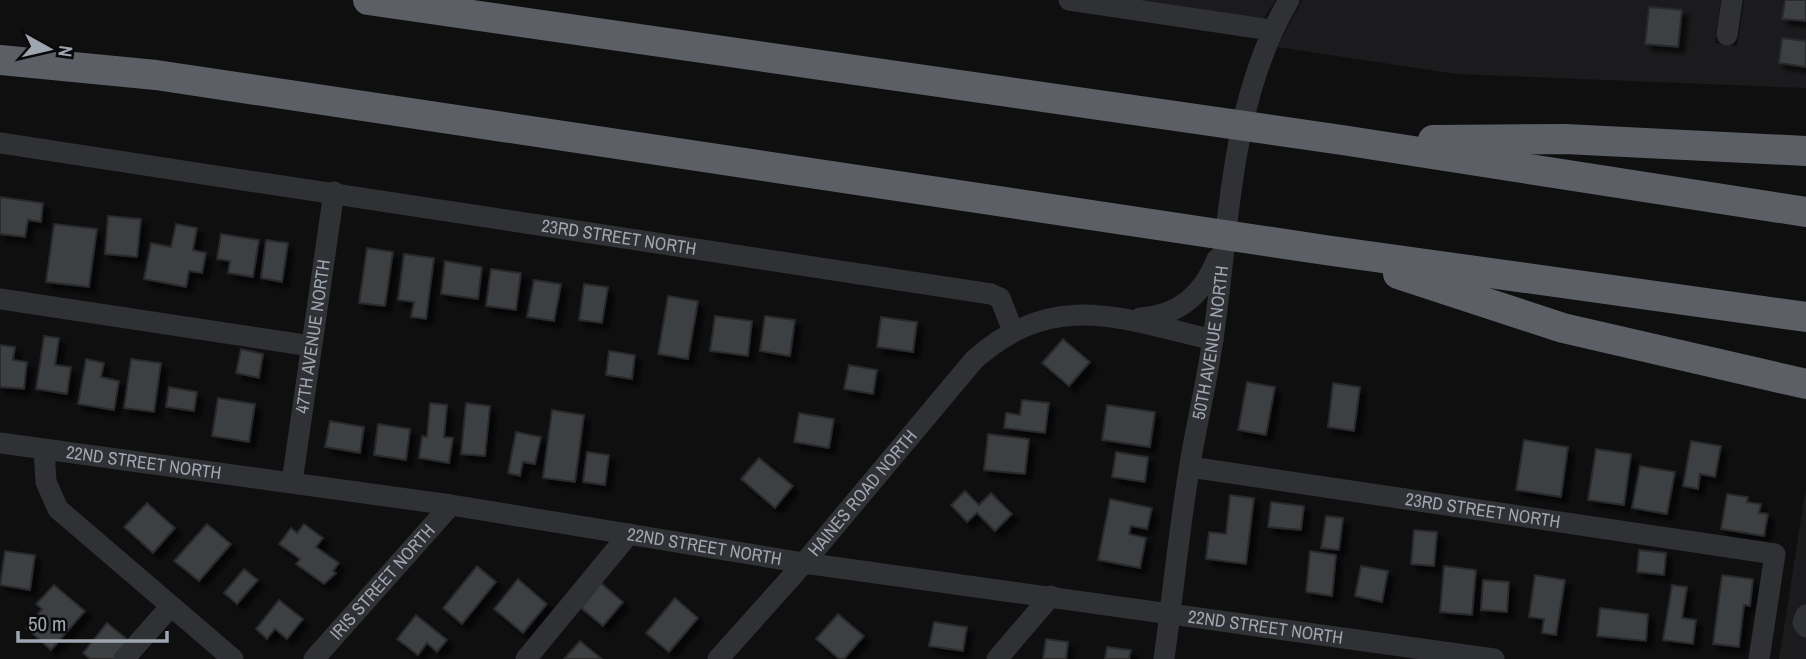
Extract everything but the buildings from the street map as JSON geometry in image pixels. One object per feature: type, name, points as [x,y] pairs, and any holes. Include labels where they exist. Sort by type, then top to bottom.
[{"type":"highway","points":[[368,0],[1162,114],[1806,212]]},
{"type":"highway","points":[[0,60],[156,75],[1325,250],[1806,317]]},
{"type":"highway","points":[[1342,141],[1565,139],[1806,151]]},
{"type":"highway","points":[[1325,250],[1563,328],[1806,384]]},
{"type":"street","points":[[1069,0],[1272,30],[1289,0]]},
{"type":"street","points":[[1727,35],[1732,0]]},
{"type":"street","name":"50TH AVENUE NORTH","points":[[1164,659],[1190,467],[1213,340],[1234,169],[1253,81],[1272,30]]},
{"type":"street","name":"23RD STREET NORTH","points":[[0,143],[991,294],[1000,298],[1013,331]]},
{"type":"street","name":"47TH AVENUE NORTH","points":[[292,482],[334,192]]},
{"type":"street","points":[[1125,320],[1159,317],[1181,308],[1212,272],[1225,238]]},
{"type":"street","points":[[0,299],[312,346]]},
{"type":"street","points":[[1013,331],[1053,316],[1081,314],[1125,320],[1213,340]]},
{"type":"street","name":"HAINES ROAD NORTH","points":[[718,659],[804,563],[974,360],[1013,331]]},
{"type":"street","name":"22ND STREET NORTH","points":[[0,443],[451,505],[804,563],[1494,659]]},
{"type":"street","points":[[44,449],[46,482],[58,509],[233,659]]},
{"type":"street","name":"23RD STREET NORTH","points":[[1190,467],[1775,554],[1759,659]]},
{"type":"street","name":"IRIS STREET NORTH","points":[[314,659],[451,505]]},
{"type":"street","points":[[526,659],[629,534]]},
{"type":"street","points":[[997,659],[1051,596]]},
{"type":"street","points":[[124,659],[171,606]]},
{"type":"street","points":[[1806,615],[1803,623],[1806,627]]},
{"type":"shaded area","points":[[1137,0],[1276,0],[1263,19]]},
{"type":"shaded area","points":[[1302,0],[1721,0],[1715,43],[1737,46],[1744,0],[1806,0],[1806,88],[1456,74],[1277,47]]},
{"type":"shaded area","points":[[1806,488],[1806,659],[1779,659]]}]
